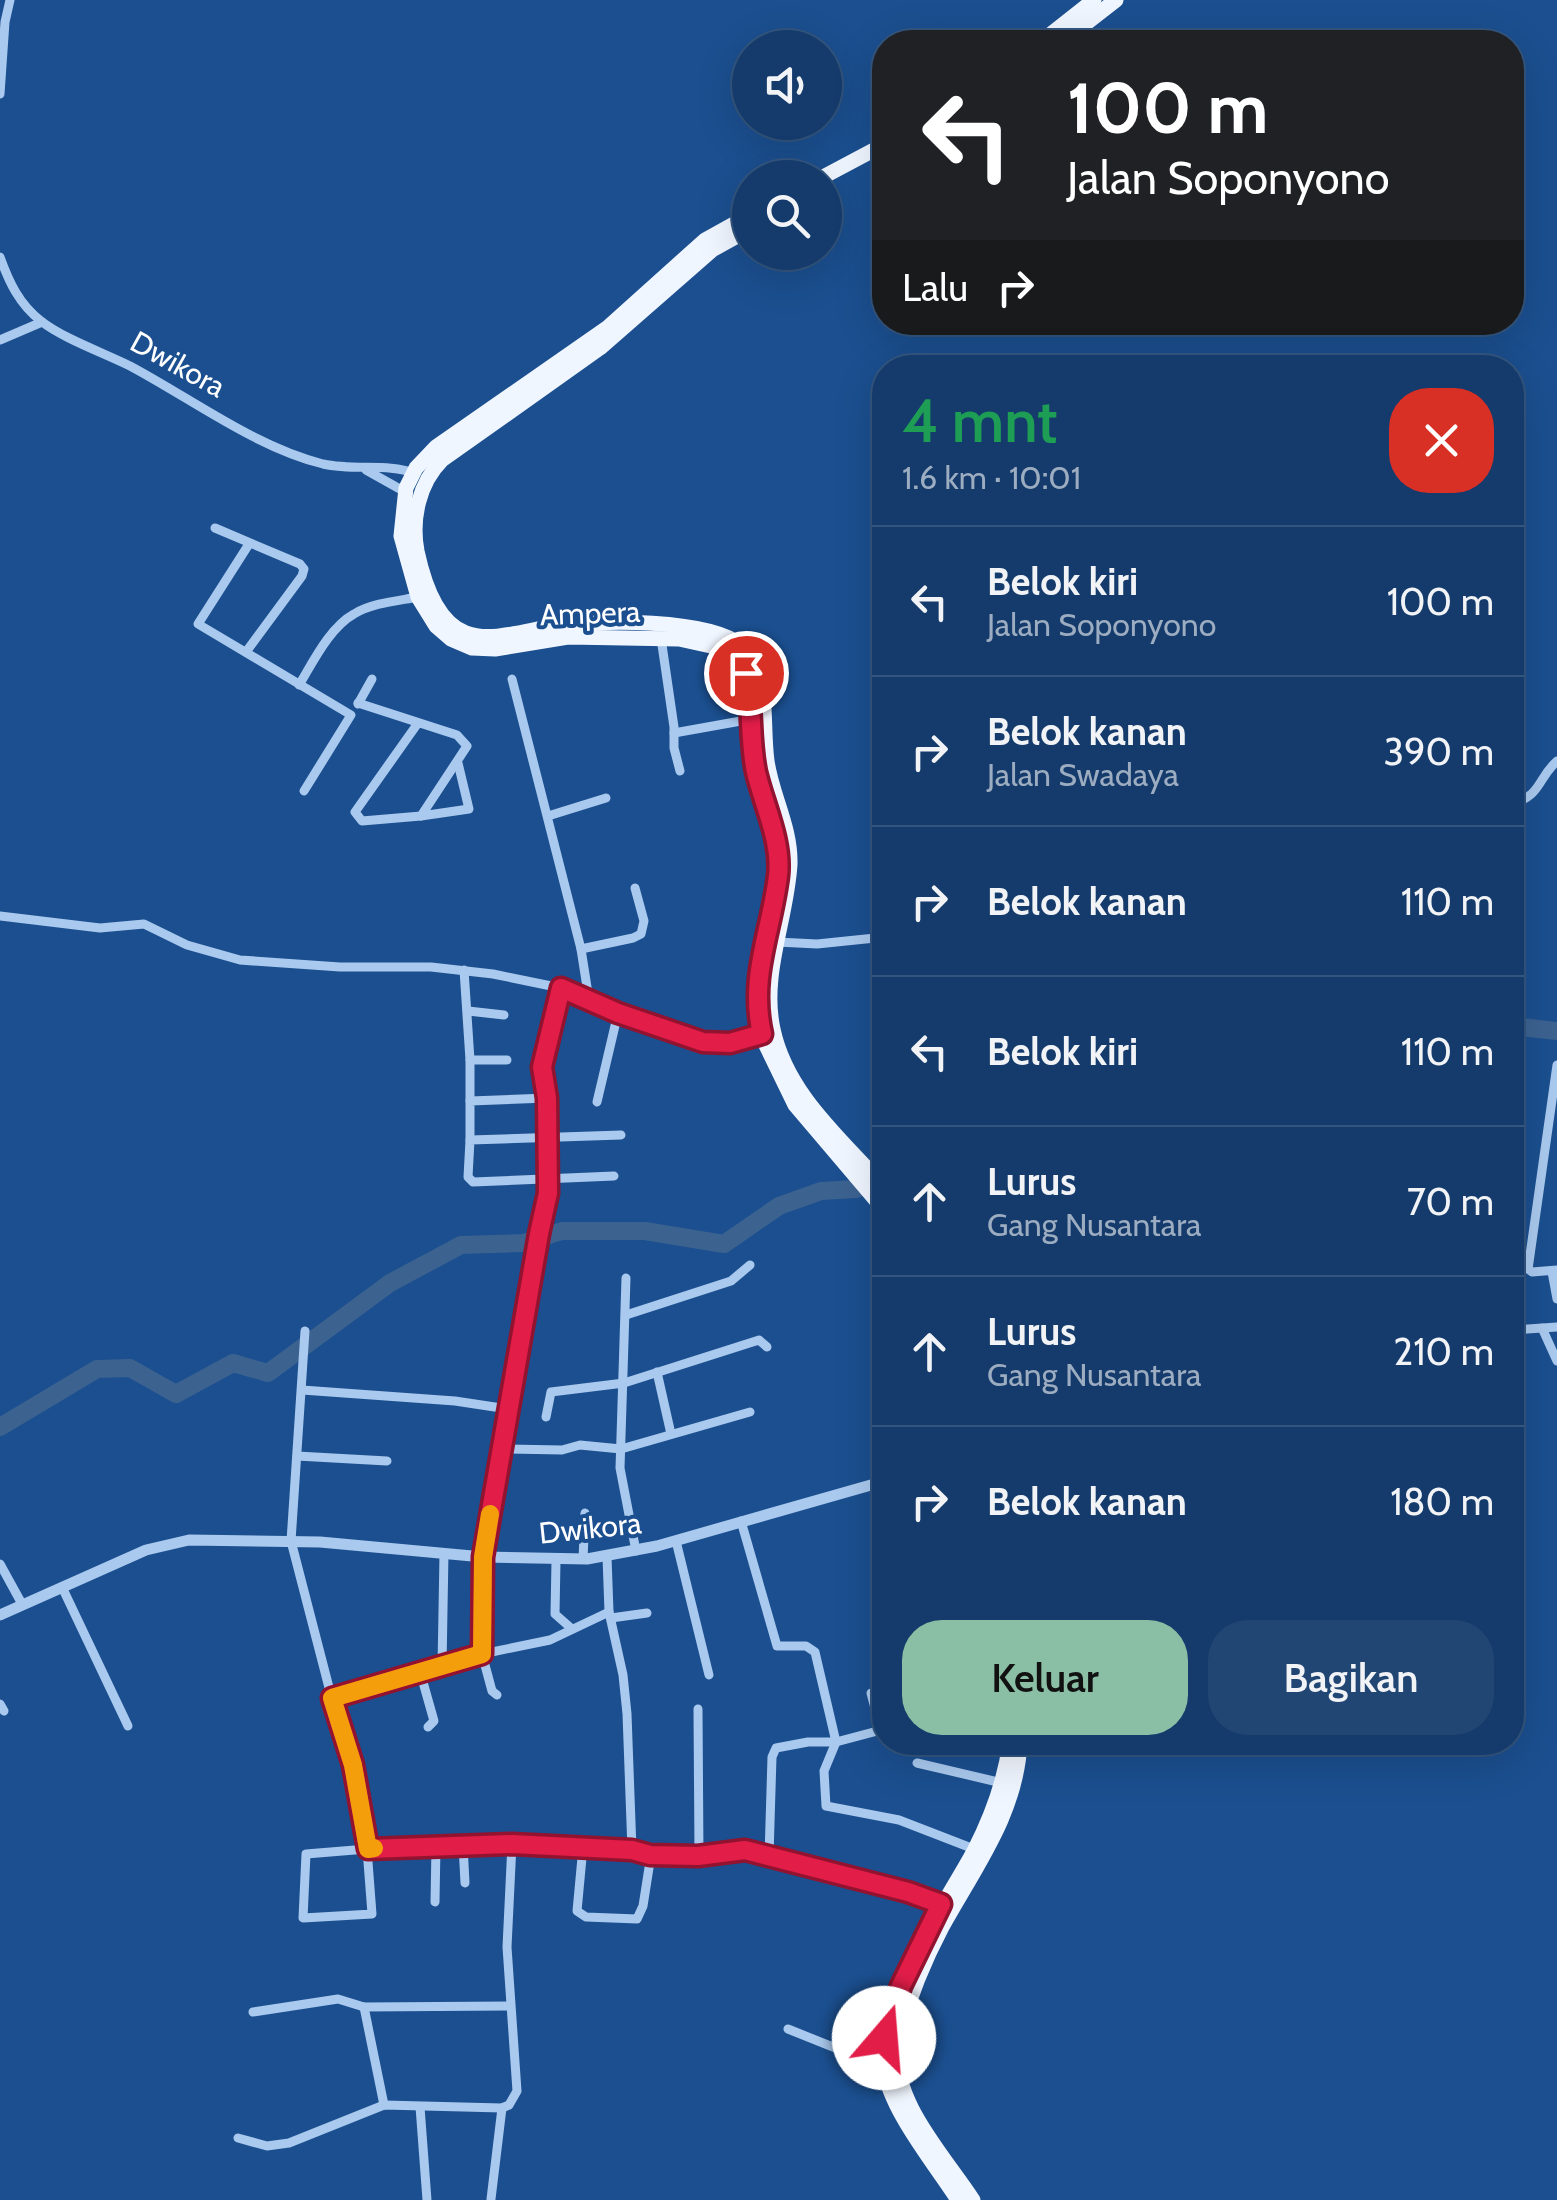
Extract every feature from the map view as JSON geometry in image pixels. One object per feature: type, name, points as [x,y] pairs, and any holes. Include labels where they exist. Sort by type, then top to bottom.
[{"type":"main road","points":[[1056,30],[1094,0]]},
{"type":"main road","points":[[1077,30],[1116,0]]},
{"type":"main road","points":[[842,167],[872,151]]},
{"type":"main road","points":[[842,178],[872,162]]},
{"type":"main road","name":"Ampera","points":[[732,225],[704,240],[635,306],[578,350],[447,438],[420,475],[401,536],[418,597],[436,626],[458,644],[495,649],[581,636],[661,638],[707,644],[737,659],[746,673],[756,769],[778,856],[778,876],[757,977],[764,1011],[798,1087],[857,1167]]},
{"type":"main road","name":"Ampera","points":[[420,475],[630,326],[712,250],[732,238]]},
{"type":"main road","name":"Ampera","points":[[412,494],[416,541],[424,574],[438,606],[450,622],[466,633],[488,636],[587,623],[669,625],[722,634],[750,654],[763,692],[768,765],[789,845],[789,873],[762,1034],[775,1070],[795,1105],[872,1182]]},
{"type":"main road","points":[[963,2196],[902,2112],[884,2067],[884,2038],[941,1904],[974,1849],[1002,1783],[1007,1755]]},
{"type":"main road","points":[[963,2196],[903,2089],[895,2058],[931,1948],[1000,1826],[1015,1784],[1018,1755]]},
{"type":"street","points":[[0,94],[10,0]]},
{"type":"street","name":"Dwikora","points":[[0,256],[15,292],[42,322],[258,437],[321,463],[366,470],[398,468],[420,475]]},
{"type":"street","points":[[0,340],[42,322]]},
{"type":"street","name":"Dwikora","points":[[366,470],[412,494]]},
{"type":"street","points":[[215,528],[300,564],[304,570],[246,652]]},
{"type":"street","points":[[249,544],[198,624],[351,715]]},
{"type":"street","points":[[299,685],[351,615],[418,597]]},
{"type":"street","points":[[661,638],[680,770]]},
{"type":"street","points":[[304,791],[372,679]]},
{"type":"street","points":[[512,679],[582,949],[589,1000]]},
{"type":"street","points":[[358,703],[462,738],[467,746],[421,816]]},
{"type":"street","points":[[674,733],[752,719]]},
{"type":"street","points":[[418,723],[355,815],[362,822],[469,809],[458,763]]},
{"type":"street","points":[[1524,800],[1536,792],[1557,761]]},
{"type":"street","points":[[548,816],[606,798]]},
{"type":"street","points":[[582,949],[640,934],[644,920],[635,888]]},
{"type":"street","points":[[0,916],[100,928],[144,924],[187,945],[240,960],[464,970],[561,988],[618,1013],[715,1044],[762,1034]]},
{"type":"street","points":[[777,942],[817,944],[872,938]]},
{"type":"street","points":[[464,970],[470,1060],[469,1180],[614,1176]]},
{"type":"street","points":[[498,1695],[492,1691],[482,1654],[483,1557],[548,1200],[547,1098],[542,1067],[561,988]]},
{"type":"street","points":[[468,1011],[504,1015]]},
{"type":"street","points":[[597,1102],[618,1013]]},
{"type":"street","points":[[470,1060],[507,1060]]},
{"type":"street","points":[[1557,1065],[1528,1269],[1555,1271],[1557,1299]]},
{"type":"street","points":[[470,1101],[547,1098]]},
{"type":"street","points":[[470,1140],[621,1135]]},
{"type":"street","points":[[626,1315],[732,1282],[750,1265]]},
{"type":"street","points":[[626,1278],[620,1468],[636,1551]]},
{"type":"street","points":[[1524,1329],[1557,1327]]},
{"type":"street","points":[[1542,1328],[1557,1361]]},
{"type":"street","points":[[305,1331],[292,1541],[353,1765],[368,1849],[372,1914],[303,1918],[306,1854],[368,1849],[382,1848],[512,1844],[632,1850],[650,1855],[698,1856],[745,1850],[941,1904]]},
{"type":"street","points":[[546,1417],[550,1392],[624,1383],[758,1340],[767,1348]]},
{"type":"street","points":[[657,1372],[672,1434]]},
{"type":"street","points":[[302,1390],[456,1401],[508,1409]]},
{"type":"street","points":[[502,1449],[562,1450],[580,1445],[621,1449],[750,1412]]},
{"type":"street","points":[[297,1456],[386,1461]]},
{"type":"street","name":"Dwikora","points":[[0,1615],[146,1550],[172,1543],[210,1538],[292,1541],[483,1557],[583,1559],[636,1551],[872,1487]]},
{"type":"street","points":[[583,1559],[585,1513]]},
{"type":"street","points":[[741,1521],[777,1646],[809,1646],[814,1652],[836,1742],[824,1771],[826,1806],[899,1820],[974,1849]]},
{"type":"street","points":[[676,1540],[709,1674]]},
{"type":"street","points":[[442,1667],[444,1553]]},
{"type":"street","points":[[607,1557],[610,1615],[627,1714],[632,1850]]},
{"type":"street","points":[[556,1561],[555,1614],[572,1629]]},
{"type":"street","points":[[0,1564],[22,1604]]},
{"type":"street","points":[[62,1586],[128,1726]]},
{"type":"street","points":[[332,1698],[482,1654],[550,1640],[610,1615],[646,1613]]},
{"type":"street","points":[[421,1675],[434,1721],[428,1727]]},
{"type":"street","points":[[698,1709],[698,1856]]},
{"type":"street","points":[[769,1856],[776,1748],[836,1742],[872,1733]]},
{"type":"street","points":[[917,1763],[1002,1783]]},
{"type":"street","points":[[238,2138],[267,2146],[288,2142],[384,2104],[502,2108],[508,2105],[516,2091],[507,1947],[512,1844]]},
{"type":"street","points":[[435,1902],[436,1846]]},
{"type":"street","points":[[463,1846],[465,1882]]},
{"type":"street","points":[[582,1847],[577,1911],[586,1917],[637,1919],[650,1855]]},
{"type":"street","points":[[253,2012],[338,1999],[364,2007],[510,2006]]},
{"type":"street","points":[[364,2007],[384,2104]]},
{"type":"street","points":[[788,2029],[884,2067]]},
{"type":"street","points":[[420,2107],[427,2200]]},
{"type":"street","points":[[491,2199],[502,2108]]},
{"type":"waterway","points":[[1524,1027],[1557,1031]]},
{"type":"waterway","points":[[0,1427],[97,1369],[130,1368],[176,1394],[233,1363],[268,1373],[390,1283],[461,1245],[523,1243],[562,1231],[645,1231],[724,1244],[779,1206],[821,1191],[856,1189],[872,1179]]},
{"type":"slow traffic","points":[[374,1848],[368,1849],[353,1765],[332,1698],[482,1654],[483,1557],[490,1514]]},
{"type":"route","points":[[746,673],[756,769],[778,856],[778,876],[757,977],[762,1034],[730,1043],[703,1042],[618,1013],[561,988],[542,1067],[547,1098],[548,1200],[483,1557],[482,1654],[332,1698],[353,1765],[368,1849],[512,1844],[698,1856],[745,1850],[941,1904],[901,1986],[884,2038]]}]
